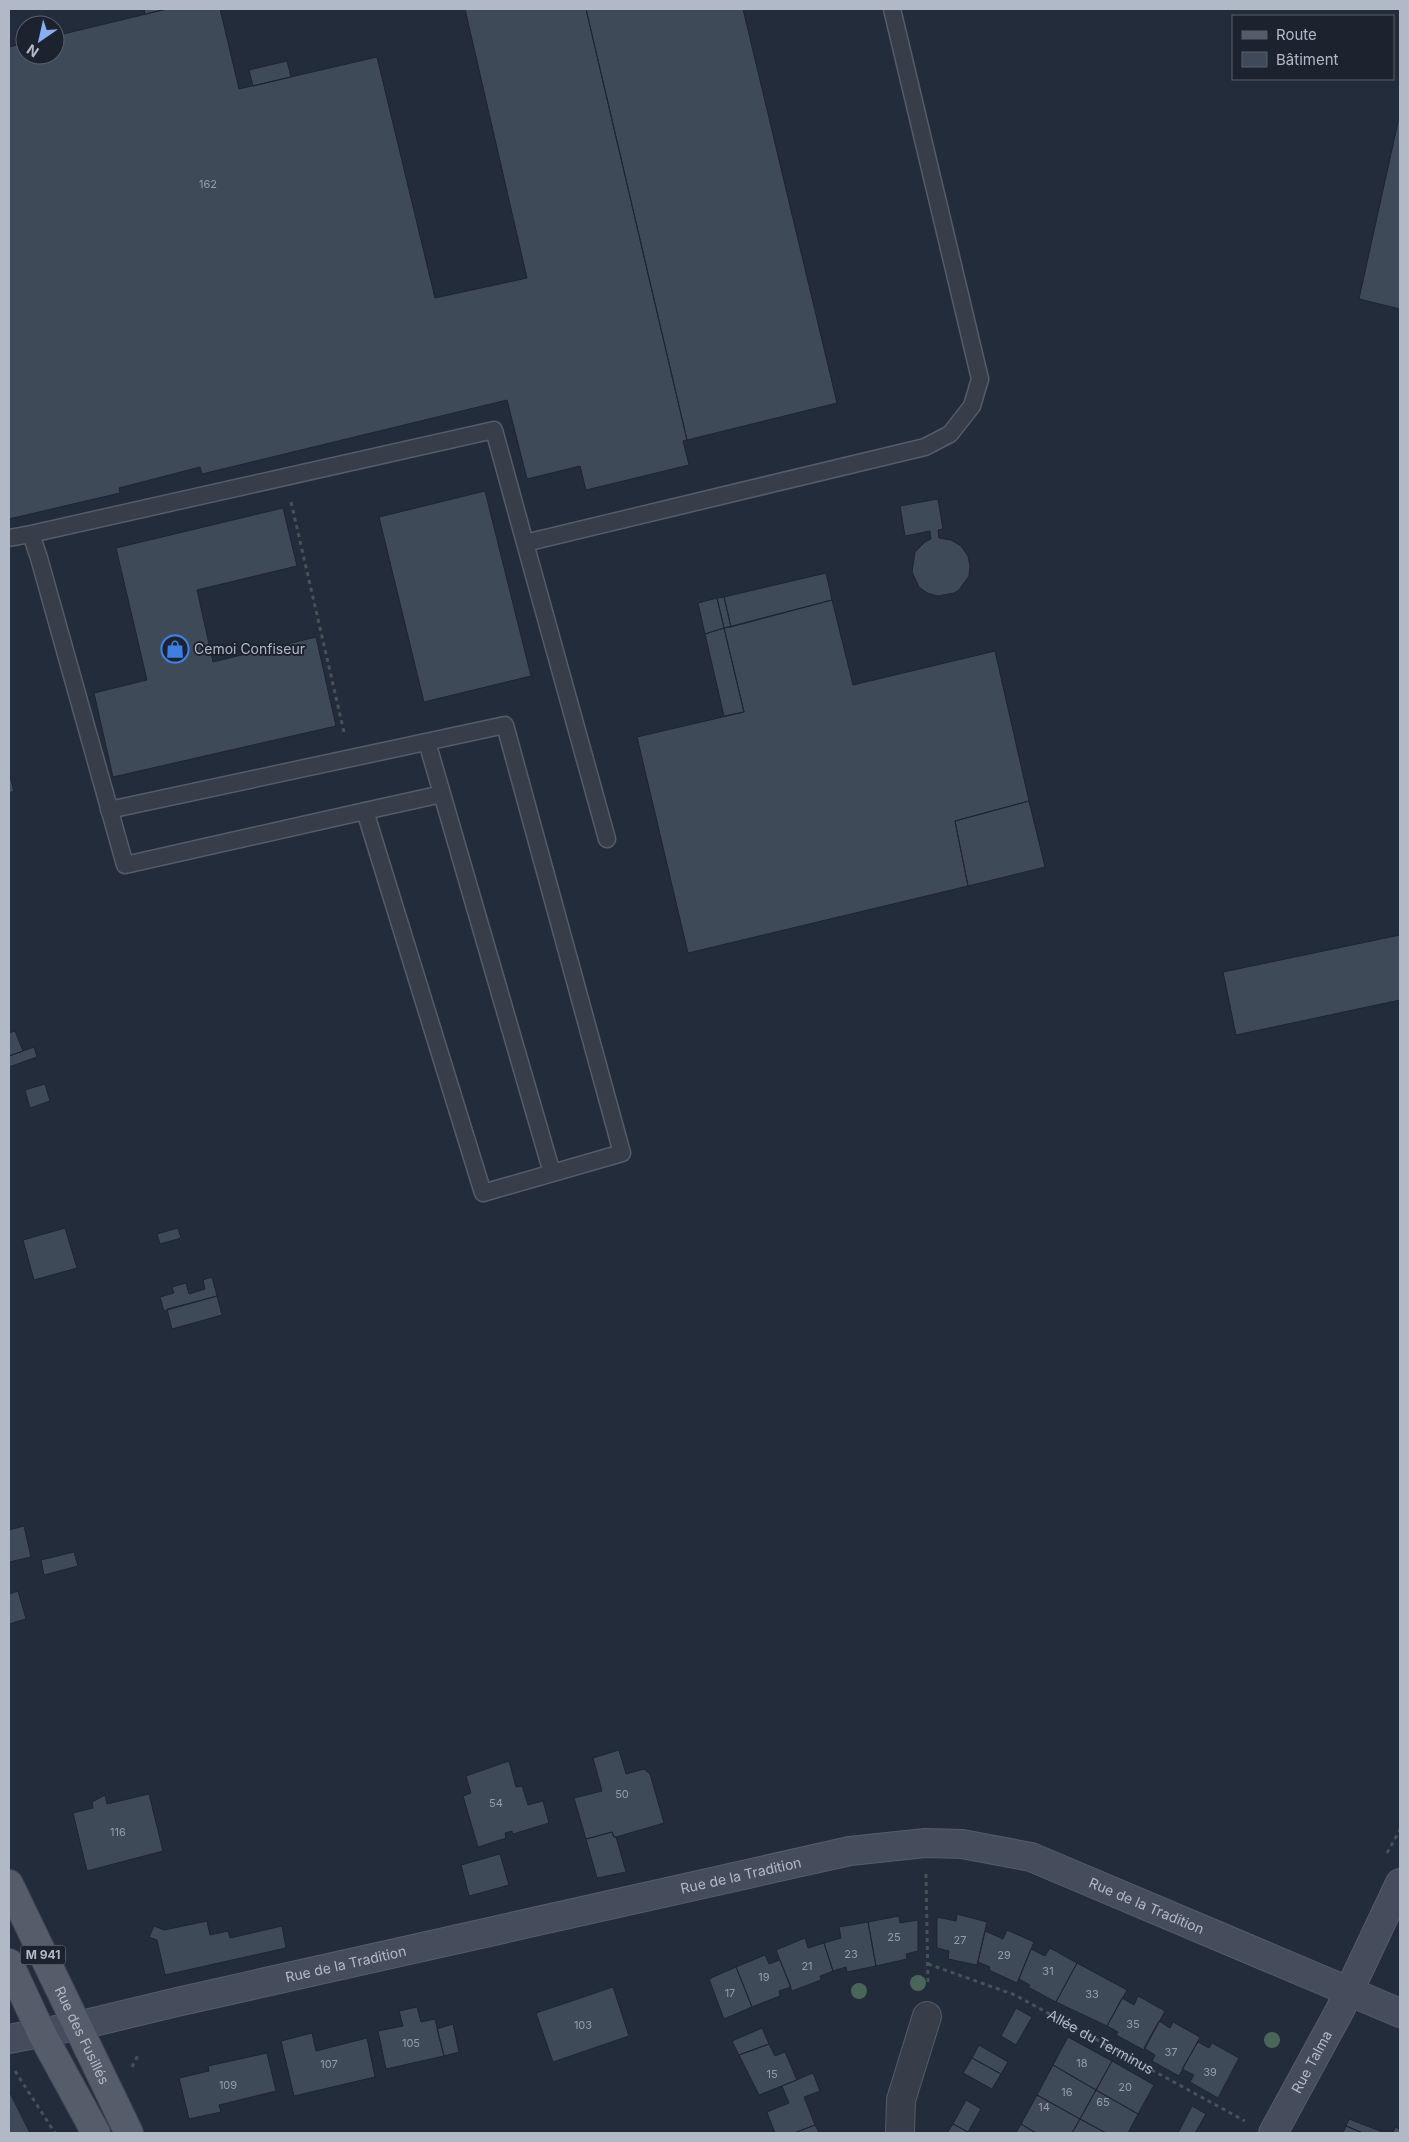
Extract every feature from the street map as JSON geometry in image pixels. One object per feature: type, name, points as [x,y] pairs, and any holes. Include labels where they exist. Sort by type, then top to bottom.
[{"type":"main road","name":"Rue des Fusillés","points":[[9,1884],[96,2133]]},
{"type":"main road","name":"Rue des Fusillés","points":[[9,1962],[60,2030],[129,2133]]},
{"type":"street","name":"Rue de la Tradition","points":[[9,2039],[60,2030],[176,2002],[850,1851],[925,1843],[962,1844],[1031,1857],[1400,2013]]},
{"type":"street","name":"Rue Talma","points":[[1262,2129],[1349,1991],[1400,1883]]},
{"type":"street","points":[[900,2133],[901,2100],[927,2016]]},
{"type":"lane","points":[[525,543],[925,447],[950,434],[972,406],[980,379],[892,9]]},
{"type":"lane","points":[[9,538],[494,430],[606,839]]},
{"type":"lane","points":[[31,534],[125,865],[442,794]]},
{"type":"lane","points":[[109,810],[506,725],[622,1153],[483,1194],[365,811]]},
{"type":"lane","points":[[427,742],[552,1173]]},
{"type":"path","points":[[285,477],[350,758]]},
{"type":"path","points":[[925,1843],[928,1964],[927,2016]]},
{"type":"path","name":"Allée du Terminus","points":[[928,1964],[1015,1995],[1262,2129]]},
{"type":"path","points":[[23,2082],[56,2133]]},
{"type":"building","points":[[144,9],[167,9],[145,14]]},
{"type":"building","points":[[167,9],[220,9],[239,89],[377,57],[435,298],[527,278],[465,9],[586,9],[687,440],[683,441],[689,465],[586,490],[580,466],[527,479],[507,400],[202,474],[200,467],[119,488],[120,493],[9,519],[9,47],[15,46],[15,65],[65,65],[65,34]]},
{"type":"building","points":[[586,9],[743,9],[837,403],[687,440]]},
{"type":"building","points":[[287,61],[291,77],[253,86],[249,70]]},
{"type":"building","points":[[1400,113],[1400,309],[1359,299]]},
{"type":"building","points":[[485,491],[531,676],[424,702],[379,517]]},
{"type":"building","points":[[938,499],[943,529],[938,530],[939,538],[951,540],[961,546],[968,556],[970,566],[969,576],[959,590],[954,593],[938,596],[927,593],[919,587],[912,572],[915,552],[931,539],[930,531],[905,536],[900,506]]},
{"type":"building","name":"Cemoi Confiseur","points":[[283,508],[297,566],[197,590],[213,662],[316,637],[336,726],[113,777],[94,693],[147,680],[116,548]]},
{"type":"building","points":[[826,573],[832,600],[731,627],[724,597]]},
{"type":"building","points":[[724,597],[731,627],[724,628],[717,598]]},
{"type":"building","points":[[717,598],[724,628],[705,634],[698,603]]},
{"type":"building","points":[[832,600],[853,685],[995,651],[1029,801],[955,821],[968,886],[688,953],[637,737],[744,712],[724,628]]},
{"type":"building","points":[[724,628],[744,712],[724,716],[705,634]]},
{"type":"building","points":[[9,773],[14,791],[9,793]]},
{"type":"building","points":[[1029,801],[1045,867],[968,886],[955,821]]},
{"type":"building","points":[[1400,935],[1400,1000],[1236,1035],[1223,972]]},
{"type":"building","points":[[15,1031],[23,1051],[9,1056],[9,1033]]},
{"type":"building","points":[[34,1047],[37,1057],[9,1067],[9,1056]]},
{"type":"building","points":[[45,1084],[50,1101],[30,1108],[25,1090]]},
{"type":"building","points":[[65,1228],[77,1268],[34,1280],[23,1240]]},
{"type":"building","points":[[178,1228],[181,1238],[160,1244],[157,1234]]},
{"type":"building","points":[[212,1277],[217,1296],[164,1311],[160,1297],[174,1293],[172,1287],[186,1283],[189,1294],[205,1289],[203,1280]]},
{"type":"building","points":[[217,1296],[222,1315],[172,1329],[167,1309]]},
{"type":"building","points":[[24,1526],[31,1557],[9,1562],[9,1530]]},
{"type":"building","points":[[74,1552],[78,1566],[44,1575],[41,1560]]},
{"type":"building","points":[[18,1591],[26,1619],[9,1624],[9,1594]]},
{"type":"building","points":[[619,1750],[626,1774],[644,1769],[650,1774],[664,1823],[616,1837],[614,1837],[612,1832],[586,1839],[574,1798],[602,1791],[593,1758]]},
{"type":"building","points":[[509,1761],[516,1787],[522,1786],[528,1805],[543,1801],[549,1823],[513,1834],[512,1831],[505,1833],[506,1838],[478,1847],[463,1796],[471,1793],[466,1776]]},
{"type":"building","points":[[149,1794],[163,1851],[87,1871],[73,1813],[93,1808],[92,1802],[105,1795],[107,1804]]},
{"type":"building","points":[[612,1832],[614,1837],[616,1837],[626,1872],[597,1878],[586,1839]]},
{"type":"building","points":[[500,1854],[509,1885],[469,1896],[461,1865]]},
{"type":"building","points":[[957,1914],[987,1922],[977,1965],[948,1959],[949,1951],[937,1948],[937,1917],[956,1921]]},
{"type":"building","points":[[899,1916],[900,1923],[918,1920],[918,1951],[906,1954],[907,1959],[876,1966],[868,1922]]},
{"type":"building","points":[[207,1921],[210,1935],[228,1931],[230,1938],[282,1926],[286,1948],[165,1975],[157,1940],[149,1937],[154,1926],[164,1930]]},
{"type":"building","points":[[868,1922],[876,1966],[847,1972],[846,1967],[833,1971],[824,1943],[841,1938],[839,1927]]},
{"type":"building","points":[[1007,1930],[1034,1942],[1017,1983],[989,1970],[990,1967],[978,1962],[985,1931],[1003,1939]]},
{"type":"building","points":[[805,1938],[808,1948],[824,1943],[833,1971],[820,1976],[821,1980],[792,1991],[776,1950]]},
{"type":"building","points":[[1050,1948],[1077,1963],[1056,2002],[1028,1987],[1030,1985],[1019,1979],[1031,1949],[1045,1956]]},
{"type":"building","points":[[765,1955],[769,1964],[780,1960],[791,1987],[779,1991],[780,1996],[752,2007],[736,1967]]},
{"type":"building","points":[[1077,1963],[1127,1990],[1107,2026],[1056,2002]]},
{"type":"building","points":[[736,1967],[752,2007],[724,2019],[709,1979]]},
{"type":"building","points":[[613,1987],[629,2036],[553,2062],[536,2013]]},
{"type":"building","points":[[1138,1996],[1165,2011],[1144,2050],[1116,2035],[1118,2032],[1107,2026],[1122,1998],[1134,2005]]},
{"type":"building","points":[[417,2007],[421,2022],[435,2019],[444,2056],[386,2069],[378,2031],[403,2026],[399,2011]]},
{"type":"building","points":[[1016,2008],[1032,2017],[1016,2045],[1001,2036]]},
{"type":"building","points":[[1159,2021],[1170,2028],[1173,2022],[1200,2037],[1179,2076],[1152,2061],[1155,2055],[1144,2048]]},
{"type":"building","points":[[453,2024],[459,2052],[444,2056],[437,2029]]},
{"type":"building","points":[[762,2028],[769,2044],[739,2055],[732,2041]]},
{"type":"building","points":[[312,2033],[316,2051],[367,2038],[375,2077],[294,2096],[281,2041]]},
{"type":"building","points":[[1068,2037],[1112,2061],[1096,2090],[1053,2065]]},
{"type":"building","points":[[1198,2042],[1209,2048],[1212,2043],[1239,2058],[1218,2098],[1190,2082],[1194,2075],[1182,2069]]},
{"type":"building","points":[[769,2044],[775,2056],[785,2052],[797,2080],[759,2095],[739,2055]]},
{"type":"building","points":[[979,2045],[1008,2062],[1001,2074],[972,2058]]},
{"type":"building","points":[[267,2053],[276,2091],[219,2105],[221,2112],[189,2119],[179,2078],[209,2071],[208,2066]]},
{"type":"building","points":[[972,2058],[1001,2074],[992,2089],[963,2073]]},
{"type":"building","points":[[1112,2061],[1154,2085],[1138,2114],[1096,2090]]},
{"type":"building","points":[[1053,2065],[1096,2090],[1080,2119],[1037,2095]]},
{"type":"building","points":[[813,2073],[820,2091],[804,2097],[815,2125],[794,2133],[775,2133],[767,2112],[789,2103],[782,2086]]},
{"type":"building","points":[[1096,2090],[1138,2114],[1128,2133],[1106,2133],[1080,2119]]},
{"type":"building","points":[[9,2091],[30,2133],[9,2133]]},
{"type":"building","points":[[1037,2095],[1080,2119],[1072,2133],[1036,2133],[1021,2124]]},
{"type":"building","points":[[966,2100],[981,2109],[968,2132],[953,2124]]},
{"type":"building","points":[[1192,2106],[1206,2114],[1195,2133],[1178,2133]]},
{"type":"building","points":[[1080,2119],[1106,2133],[1072,2133]]},
{"type":"building","points":[[1349,2119],[1385,2133],[1363,2133],[1346,2126]]},
{"type":"building","points":[[953,2124],[968,2132],[947,2133]]},
{"type":"building","points":[[1021,2124],[1036,2133],[1016,2133]]},
{"type":"building","points":[[815,2125],[819,2133],[794,2133]]},
{"type":"building","points":[[1346,2126],[1363,2133],[1343,2133]]},
{"type":"building","points":[[1395,2127],[1400,2129],[1400,2133],[1393,2133]]},
{"type":"place","name":"Cemoi Confiseur","points":[[175,649]]}]
